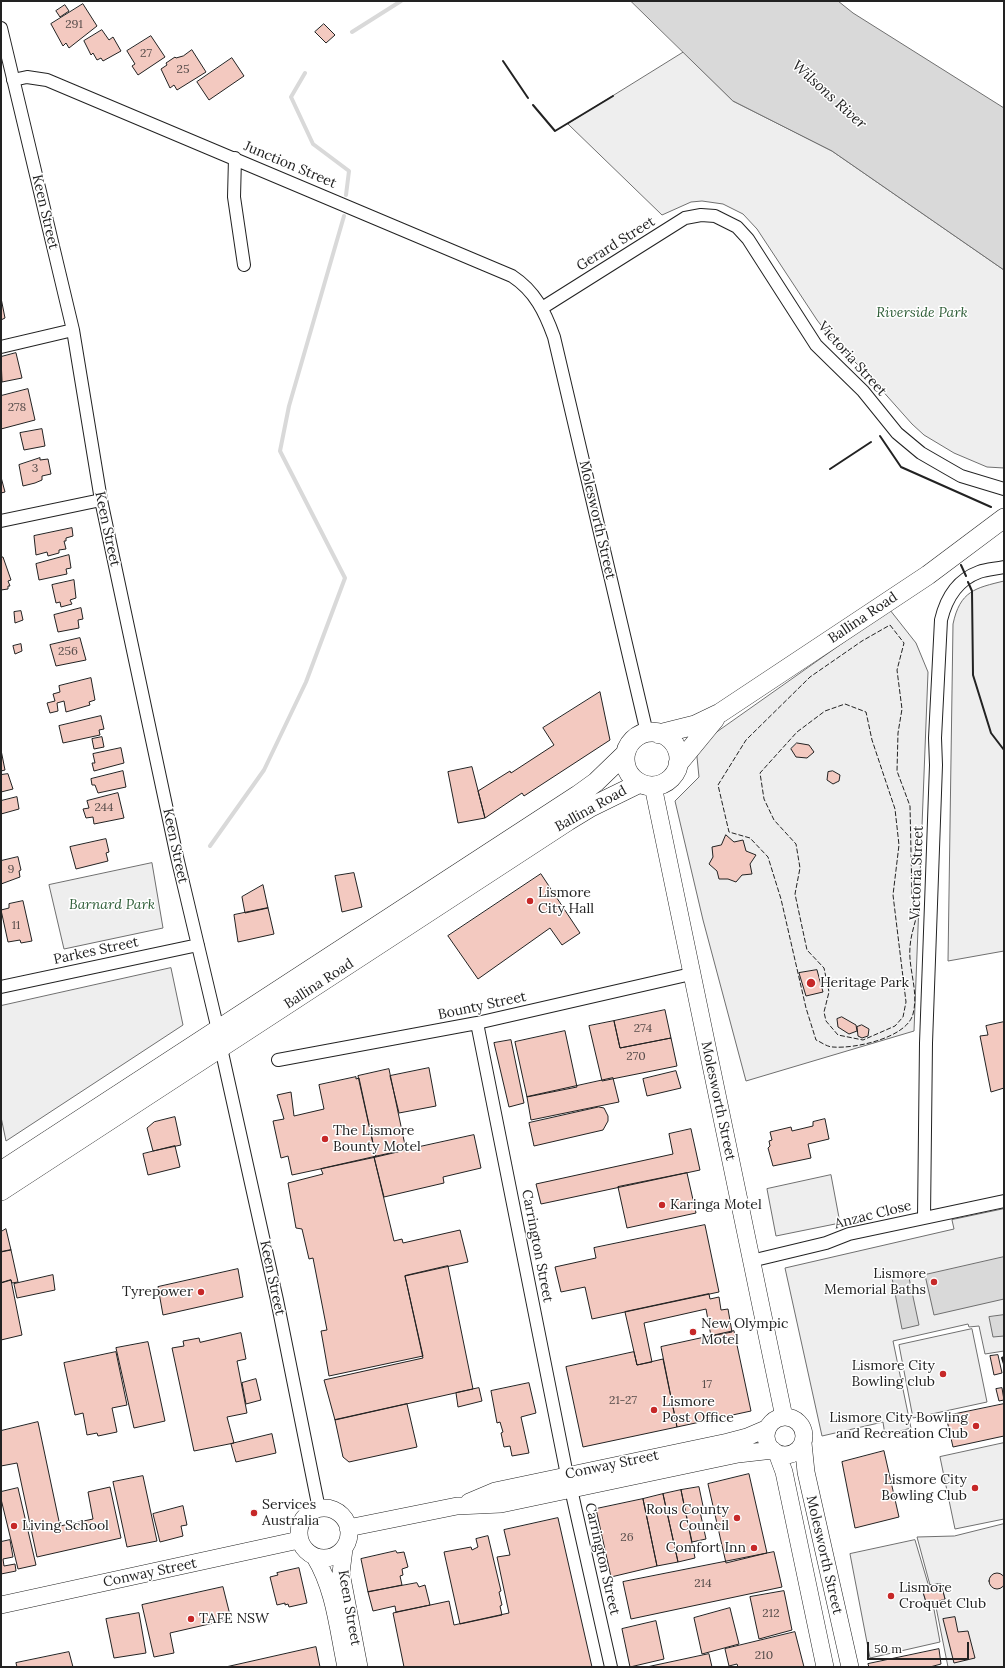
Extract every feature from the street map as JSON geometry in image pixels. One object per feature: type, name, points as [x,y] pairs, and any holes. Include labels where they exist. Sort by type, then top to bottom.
[{"type":"main road","name":"Ballina Road","points":[[653,733],[695,725],[720,713],[928,575],[1003,519]]},
{"type":"main road","name":"Ballina Road","points":[[678,764],[720,713]]},
{"type":"main road","points":[[653,733],[672,742],[678,756],[678,764],[672,777],[660,785],[646,785],[629,774],[625,761],[625,754],[633,740],[653,733]]},
{"type":"main road","name":"Ballina Road","points":[[1,1191],[219,1039],[578,796],[596,782],[625,754]]},
{"type":"main road","name":"Ballina Road","points":[[1,1172],[219,1039],[591,807],[646,785]]},
{"type":"street","name":"Keen Street","points":[[1,28],[5,60],[13,80],[73,330],[101,500],[277,1300],[319,1509]]},
{"type":"street","name":"Junction Street","points":[[13,80],[27,77],[47,80],[512,276],[528,288],[542,308]]},
{"type":"street","points":[[235,158],[234,198],[244,264]]},
{"type":"street","name":"Gerard Street","points":[[542,308],[676,223],[693,216],[709,215]]},
{"type":"street","name":"Victoria Street","points":[[709,215],[729,222],[743,233],[816,345],[863,390],[887,422],[909,444],[933,461],[961,476],[1004,490]]},
{"type":"street","name":"Molesworth Street","points":[[542,308],[554,337],[653,733]]},
{"type":"street","points":[[1,347],[73,330]]},
{"type":"street","points":[[1,521],[101,500]]},
{"type":"street","name":"Victoria Street","points":[[924,1218],[926,1043],[940,620],[946,602],[955,588],[962,582],[979,572],[1004,567]]},
{"type":"street","name":"Molesworth Street","points":[[646,785],[691,974],[784,1417]]},
{"type":"street","name":"Parkes Street","points":[[1,987],[198,946]]},
{"type":"street","name":"Bounty Street","points":[[278,1060],[477,1023],[691,974]]},
{"type":"street","name":"Carrington Street","points":[[477,1023],[569,1482],[611,1667]]},
{"type":"street","name":"Anzac Close","points":[[751,1261],[826,1243],[849,1234],[1004,1201]]},
{"type":"street","points":[[784,1417],[794,1419],[800,1425],[804,1434],[802,1443],[794,1452],[785,1455],[775,1451],[767,1440],[768,1428],[775,1420],[784,1417]]},
{"type":"street","name":"Conway Street","points":[[348,1528],[458,1506],[501,1504],[569,1482],[748,1437],[768,1428]]},
{"type":"street","name":"Molesworth Street","points":[[802,1443],[806,1472],[850,1667]]},
{"type":"street","name":"Molesworth Street","points":[[775,1451],[784,1472],[825,1667]]},
{"type":"street","name":"Conway Street","points":[[458,1506],[495,1491],[569,1482],[738,1454],[775,1451]]},
{"type":"street","points":[[327,1508],[341,1515],[348,1528],[347,1542],[344,1549],[331,1558],[315,1557],[308,1553],[299,1540],[301,1524],[305,1517],[319,1509],[327,1508]]},
{"type":"street","name":"Conway Street","points":[[1,1605],[299,1540]]},
{"type":"street","name":"Keen Street","points":[[344,1549],[341,1573],[360,1667]]},
{"type":"street","name":"Keen Street","points":[[315,1557],[326,1577],[331,1593],[346,1667]]},
{"type":"green space","name":"Riverside Park","points":[[684,52],[733,101],[832,151],[1004,270],[1004,468],[987,467],[954,453],[924,435],[912,424],[871,378],[830,337],[817,320],[757,229],[743,214],[723,204],[702,201],[691,202],[662,215],[568,124]]},
{"type":"green space","points":[[1004,581],[1004,951],[948,961],[953,624],[960,604],[970,593],[985,586]]},
{"type":"green space","name":"Heritage Park","points":[[890,610],[916,643],[928,672],[914,1031],[746,1081],[703,920],[675,801],[699,777],[696,747]]},
{"type":"green space","name":"Barnard Park","points":[[152,863],[163,928],[64,949],[49,885]]},
{"type":"green space","points":[[171,968],[183,1025],[6,1141],[1,1117],[1,1006]]},
{"type":"green space","points":[[831,1175],[840,1223],[776,1236],[767,1189]]},
{"type":"green space","points":[[1004,1209],[1004,1351],[985,1354],[979,1326],[969,1327],[968,1324],[893,1341],[911,1428],[885,1435],[883,1422],[822,1436],[785,1268],[954,1229],[952,1220]]},
{"type":"green space","name":"Lismore City Bowling club","points":[[972,1329],[987,1402],[913,1418],[899,1345]]},
{"type":"green space","name":"Lismore City Bowling Club","points":[[1004,1443],[1004,1519],[955,1529],[940,1457]]},
{"type":"green space","points":[[1004,1524],[1004,1667],[948,1667],[935,1602],[945,1599],[941,1584],[930,1585],[917,1537],[954,1536]]},
{"type":"green space","name":"Lismore Croquet Club","points":[[915,1540],[929,1587],[922,1589],[927,1605],[933,1604],[940,1642],[870,1658],[850,1554]]},
{"type":"water","name":"Wilsons River","points":[[631,1],[838,1],[853,13],[1004,108],[1004,270],[832,151],[733,101]]},
{"type":"water","name":"Lismore Memorial Baths","points":[[1004,1257],[1004,1299],[934,1315],[925,1275]]},
{"type":"water","name":"Lismore Memorial Baths","points":[[908,1273],[919,1325],[902,1329],[892,1278]]},
{"type":"water","points":[[1004,1315],[1004,1336],[993,1337],[989,1317]]},
{"type":"building","points":[[83,4],[97,26],[69,48],[66,43],[63,46],[51,24]]},
{"type":"building","points":[[65,5],[69,11],[60,17],[56,11]]},
{"type":"building","points":[[324,24],[335,35],[326,43],[315,32]]},
{"type":"building","points":[[102,30],[109,40],[113,37],[121,51],[103,61],[101,58],[97,60],[93,53],[91,55],[84,41]]},
{"type":"building","points":[[151,36],[165,57],[138,75],[132,66],[135,64],[127,51]]},
{"type":"building","points":[[192,50],[206,72],[177,90],[174,85],[170,88],[161,69],[167,65],[166,63],[175,57],[183,56]]},
{"type":"building","points":[[232,58],[244,76],[209,100],[197,82]]},
{"type":"building","points":[[1,298],[5,318],[1,320]]},
{"type":"building","points":[[16,353],[22,378],[2,382],[1,357]]},
{"type":"building","points":[[28,389],[35,420],[1,429],[1,396]]},
{"type":"building","points":[[42,429],[45,446],[24,450],[20,433]]},
{"type":"building","points":[[40,458],[40,460],[48,459],[51,474],[42,476],[42,480],[35,483],[23,486],[19,465]]},
{"type":"building","points":[[1,477],[5,492],[1,493]]},
{"type":"building","points":[[72,528],[73,536],[66,538],[66,541],[64,541],[66,549],[59,550],[59,553],[48,556],[47,552],[36,555],[34,536]]},
{"type":"building","points":[[69,555],[71,568],[66,569],[67,574],[39,580],[36,564]]},
{"type":"building","points":[[1,557],[3,557],[11,580],[8,581],[10,586],[8,586],[8,589],[1,590]]},
{"type":"building","points":[[74,580],[76,598],[70,600],[72,604],[61,607],[60,602],[56,603],[52,585]]},
{"type":"building","points":[[81,608],[83,619],[78,620],[79,628],[58,632],[54,615]]},
{"type":"building","points":[[21,611],[23,620],[15,623],[14,612]]},
{"type":"building","points":[[80,638],[86,660],[56,666],[50,645]]},
{"type":"building","points":[[21,644],[22,651],[15,654],[13,646]]},
{"type":"building","points":[[91,678],[95,700],[89,702],[90,705],[66,712],[64,701],[57,703],[58,711],[50,713],[47,703],[55,701],[53,694],[60,692],[59,686]]},
{"type":"building","points":[[600,692],[610,740],[524,796],[522,793],[485,818],[478,791],[510,771],[511,773],[554,745],[543,728]]},
{"type":"building","points":[[101,716],[104,729],[99,730],[100,735],[63,743],[59,726]]},
{"type":"building","points":[[102,737],[104,747],[94,749],[92,739]]},
{"type":"building","points":[[797,743],[809,745],[814,752],[807,758],[796,757],[791,749]]},
{"type":"building","points":[[121,748],[124,763],[94,771],[92,763],[95,763],[93,754]]},
{"type":"building","points":[[1,750],[5,770],[1,771]]},
{"type":"building","points":[[472,767],[485,818],[458,823],[448,772]]},
{"type":"building","points":[[123,771],[126,787],[98,793],[95,785],[92,785],[91,779]]},
{"type":"building","points":[[833,771],[840,775],[839,781],[833,784],[827,780],[828,772]]},
{"type":"building","points":[[8,774],[13,789],[1,792],[1,775]]},
{"type":"building","points":[[118,793],[124,818],[94,824],[93,817],[86,818],[83,809],[89,808],[87,801]]},
{"type":"building","points":[[17,797],[19,809],[1,814],[1,801]]},
{"type":"building","points":[[726,835],[734,842],[743,840],[746,851],[756,855],[750,864],[752,874],[742,875],[736,882],[728,879],[719,879],[717,871],[709,864],[713,857],[712,847],[721,845]]},
{"type":"building","points":[[106,839],[109,852],[106,853],[108,861],[76,869],[70,847]]},
{"type":"building","points":[[18,857],[21,870],[19,871],[20,877],[1,884],[1,861]]},
{"type":"building","points":[[354,873],[362,907],[342,912],[335,876]]},
{"type":"building","name":"Lismore City Hall","points":[[541,874],[580,933],[562,945],[550,928],[478,979],[448,936]]},
{"type":"building","points":[[263,885],[268,908],[245,913],[242,897]]},
{"type":"building","points":[[23,901],[32,941],[21,943],[20,940],[8,942],[1,910],[9,908],[9,904]]},
{"type":"building","points":[[268,908],[274,934],[238,942],[234,915]]},
{"type":"building","name":"Heritage Park","points":[[817,970],[823,992],[806,996],[799,973]]},
{"type":"building","points":[[665,1010],[671,1038],[620,1048],[614,1021]]},
{"type":"building","name":"Heritage Park","points":[[842,1017],[856,1025],[857,1031],[849,1034],[838,1027],[837,1019]]},
{"type":"building","points":[[614,1021],[620,1048],[671,1038],[677,1066],[602,1081],[589,1026]]},
{"type":"building","points":[[1004,1022],[1004,1088],[991,1092],[980,1036],[988,1035],[986,1026]]},
{"type":"building","name":"Heritage Park","points":[[862,1025],[869,1029],[868,1036],[862,1038],[858,1036],[857,1027]]},
{"type":"building","points":[[565,1031],[577,1087],[527,1097],[515,1042]]},
{"type":"building","points":[[511,1040],[524,1103],[509,1107],[494,1043]]},
{"type":"building","points":[[429,1068],[436,1106],[399,1113],[390,1076]]},
{"type":"building","points":[[389,1069],[406,1150],[376,1157],[358,1076]]},
{"type":"building","points":[[676,1071],[681,1088],[647,1096],[643,1079]]},
{"type":"building","name":"The Lismore Bounty Motel","points":[[356,1077],[356,1079],[359,1078],[376,1157],[292,1175],[288,1156],[281,1158],[273,1121],[284,1119],[277,1095],[291,1092],[294,1116],[324,1109],[319,1085]]},
{"type":"building","points":[[613,1078],[619,1102],[531,1120],[527,1097]]},
{"type":"building","points":[[599,1107],[604,1108],[608,1116],[608,1121],[603,1130],[534,1146],[529,1123]]},
{"type":"building","points":[[175,1117],[181,1145],[153,1151],[147,1128],[154,1122]]},
{"type":"building","points":[[825,1119],[829,1139],[808,1144],[811,1158],[773,1166],[768,1148],[770,1146],[769,1141],[772,1140],[770,1132],[791,1127],[792,1131],[813,1126],[813,1122]]},
{"type":"building","points":[[691,1129],[700,1170],[541,1204],[536,1184],[673,1154],[669,1134]]},
{"type":"building","points":[[474,1135],[481,1168],[443,1177],[444,1183],[384,1197],[374,1157]]},
{"type":"building","points":[[175,1146],[180,1167],[148,1175],[143,1154]]},
{"type":"building","points":[[374,1157],[394,1241],[402,1239],[403,1243],[460,1230],[468,1262],[405,1276],[423,1356],[329,1376],[321,1331],[327,1330],[313,1258],[309,1259],[302,1229],[296,1228],[288,1183],[323,1174],[321,1169]]},
{"type":"building","points":[[687,1173],[696,1213],[627,1228],[618,1187]]},
{"type":"building","points":[[705,1225],[719,1292],[592,1319],[585,1287],[561,1292],[555,1267],[596,1258],[594,1248]]},
{"type":"building","points":[[6,1229],[11,1250],[1,1252],[1,1232]]},
{"type":"building","points":[[11,1250],[18,1282],[12,1283],[11,1280],[1,1283],[1,1252]]},
{"type":"building","points":[[448,1266],[473,1389],[335,1420],[324,1380],[423,1358],[405,1276]]},
{"type":"building","name":"Tyrepower","points":[[238,1269],[243,1297],[163,1315],[158,1287]]},
{"type":"building","points":[[53,1275],[55,1290],[17,1298],[14,1284]]},
{"type":"building","points":[[11,1280],[22,1335],[1,1340],[1,1283]]},
{"type":"building","points":[[709,1294],[710,1299],[719,1297],[721,1310],[728,1309],[732,1332],[711,1336],[706,1309],[644,1323],[652,1362],[637,1365],[625,1312]]},
{"type":"building","points":[[734,1331],[751,1411],[677,1427],[661,1347]]},
{"type":"building","points":[[241,1333],[246,1359],[237,1361],[247,1413],[227,1417],[234,1443],[194,1451],[172,1348],[184,1346],[183,1341],[199,1338],[200,1342]]},
{"type":"building","points":[[148,1342],[165,1421],[134,1428],[116,1348]]},
{"type":"building","points":[[116,1352],[127,1405],[112,1408],[117,1432],[98,1436],[97,1433],[87,1435],[83,1413],[75,1415],[64,1363]]},
{"type":"building","points":[[634,1352],[637,1365],[663,1359],[677,1427],[583,1447],[566,1367]]},
{"type":"building","points":[[998,1355],[1002,1373],[994,1375],[990,1356]]},
{"type":"building","points":[[256,1379],[261,1400],[246,1404],[242,1383]]},
{"type":"building","points":[[529,1383],[536,1413],[521,1417],[529,1453],[512,1456],[510,1446],[504,1447],[501,1433],[503,1432],[500,1422],[497,1423],[491,1391]]},
{"type":"building","points":[[479,1388],[482,1401],[458,1407],[456,1393]]},
{"type":"building","name":"Lismore City Bowling and Recreation Club","points":[[1002,1388],[1004,1400],[999,1401],[996,1389]]},
{"type":"building","points":[[407,1404],[417,1447],[349,1462],[343,1457],[335,1420]]},
{"type":"building","name":"Lismore City Bowling and Recreation Club","points":[[1004,1404],[1004,1436],[953,1447],[946,1416]]},
{"type":"building","points":[[38,1422],[60,1526],[93,1519],[88,1492],[110,1487],[121,1538],[37,1557],[17,1463],[1,1466],[1,1431]]},
{"type":"building","points":[[272,1434],[276,1453],[236,1462],[231,1444]]},
{"type":"building","points":[[884,1451],[899,1517],[855,1528],[842,1462]]},
{"type":"building","name":"Rous County Council","points":[[749,1474],[767,1553],[726,1563],[708,1484]]},
{"type":"building","points":[[143,1476],[157,1541],[127,1547],[113,1482]]},
{"type":"building","points":[[699,1487],[703,1506],[699,1507],[706,1539],[692,1542],[681,1490]]},
{"type":"building","points":[[18,1488],[36,1565],[18,1569],[1,1499],[1,1492]]},
{"type":"building","points":[[681,1490],[695,1558],[678,1562],[663,1494]]},
{"type":"building","points":[[663,1494],[678,1562],[657,1566],[643,1499]]},
{"type":"building","points":[[643,1499],[657,1566],[611,1577],[596,1509]]},
{"type":"building","points":[[183,1506],[187,1525],[181,1526],[183,1536],[160,1542],[153,1514]]},
{"type":"building","points":[[558,1518],[592,1667],[404,1667],[393,1613],[449,1601],[454,1625],[509,1613],[497,1557],[510,1555],[504,1530]]},
{"type":"building","points":[[488,1536],[501,1591],[499,1592],[502,1605],[500,1606],[502,1615],[460,1624],[444,1552],[471,1547],[472,1550],[478,1547],[476,1539]]},
{"type":"building","points":[[10,1540],[13,1557],[3,1559],[4,1566],[15,1564],[16,1571],[1,1574],[1,1542]]},
{"type":"building","points":[[396,1551],[397,1553],[404,1552],[408,1567],[402,1569],[403,1575],[400,1576],[402,1585],[368,1592],[361,1559]]},
{"type":"building","points":[[774,1552],[782,1587],[631,1619],[623,1582]]},
{"type":"building","points":[[299,1568],[307,1603],[289,1607],[288,1604],[285,1605],[285,1603],[277,1605],[270,1577],[278,1575],[277,1573]]},
{"type":"building","points":[[997,1573],[1003,1575],[1005,1581],[1003,1587],[997,1589],[991,1587],[989,1581],[991,1575]]},
{"type":"building","points":[[417,1583],[419,1587],[425,1585],[430,1605],[396,1612],[395,1606],[373,1611],[368,1592]]},
{"type":"building","name":"Lismore Croquet Club","points":[[941,1584],[945,1599],[927,1605],[922,1589],[930,1585]]},
{"type":"building","points":[[223,1587],[231,1619],[170,1633],[174,1653],[154,1657],[142,1605]]},
{"type":"building","points":[[784,1591],[792,1630],[759,1639],[750,1597]]},
{"type":"building","points":[[730,1608],[739,1644],[702,1654],[694,1618]]},
{"type":"building","points":[[139,1613],[146,1653],[114,1658],[106,1619]]},
{"type":"building","points":[[955,1617],[958,1632],[968,1631],[975,1658],[954,1663],[943,1619]]},
{"type":"building","points":[[656,1621],[664,1659],[630,1667],[622,1629]]},
{"type":"building","points":[[795,1632],[804,1667],[738,1667],[737,1664],[729,1666],[725,1649]]},
{"type":"building","points":[[316,1647],[320,1667],[226,1667]]},
{"type":"building","points":[[939,1649],[941,1664],[930,1667],[869,1667],[868,1664]]},
{"type":"building","points":[[69,1652],[73,1667],[17,1667],[16,1663]]},
{"type":"building","points":[[709,1654],[712,1667],[647,1667]]},
{"type":"waterway","points":[[352,32],[401,1]]},
{"type":"waterway","points":[[305,73],[291,97],[313,144],[349,171],[346,195]]},
{"type":"waterway","points":[[210,846],[264,770],[306,682],[345,578],[280,451],[289,406],[344,216]]},
{"type":"fence","points":[[890,625],[904,643],[897,670],[902,709],[898,733],[897,771],[910,806],[912,896],[919,901],[910,947],[910,964],[915,1005],[909,1022],[901,1030],[891,1036],[866,1044],[831,1047],[816,1040],[806,1008],[781,899],[768,857],[750,838],[729,832],[718,785],[746,740],[810,677],[862,641],[890,625]]},
{"type":"fence","points":[[845,704],[866,712],[872,740],[895,809],[899,845],[893,895],[906,1002],[903,1017],[895,1026],[863,1040],[838,1035],[826,1021],[824,1012],[829,992],[824,968],[807,950],[795,894],[800,868],[796,844],[774,820],[764,799],[760,773],[797,732],[825,711],[845,704]]},
{"type":"wall","points":[[503,61],[528,98]]},
{"type":"wall","points":[[533,105],[555,131],[613,96]]},
{"type":"wall","points":[[880,436],[901,467],[991,507]]},
{"type":"wall","points":[[830,469],[871,442]]},
{"type":"wall","points":[[961,565],[966,576]]},
{"type":"wall","points":[[968,582],[972,591],[973,675],[991,733],[1004,750]]},
{"type":"wall","points":[[1004,1357],[1002,1358],[1004,1364]]},
{"type":"place","name":"Lismore City Hall","points":[[530,901]]},
{"type":"place","name":"Heritage Park","points":[[811,983]]},
{"type":"place","name":"The Lismore Bounty Motel","points":[[325,1139]]},
{"type":"place","name":"Karinga Motel","points":[[662,1205]]},
{"type":"place","name":"Lismore Memorial Baths","points":[[934,1282]]},
{"type":"place","name":"Tyrepower","points":[[201,1292]]},
{"type":"place","name":"New Olympic Motel","points":[[693,1332]]},
{"type":"place","name":"Lismore City Bowling club","points":[[943,1374]]},
{"type":"place","name":"Lismore Post Office","points":[[654,1410]]},
{"type":"place","name":"Lismore City Bowling and Recreation Club","points":[[976,1426]]},
{"type":"place","name":"Lismore City Bowling Club","points":[[975,1488]]},
{"type":"place","name":"Services Australia","points":[[254,1513]]},
{"type":"place","name":"Rous County Council","points":[[737,1518]]},
{"type":"place","name":"Living School","points":[[14,1526]]},
{"type":"place","name":"Comfort Inn","points":[[754,1548]]},
{"type":"place","name":"Lismore Croquet Club","points":[[891,1596]]},
{"type":"place","name":"TAFE NSW","points":[[191,1619]]}]
